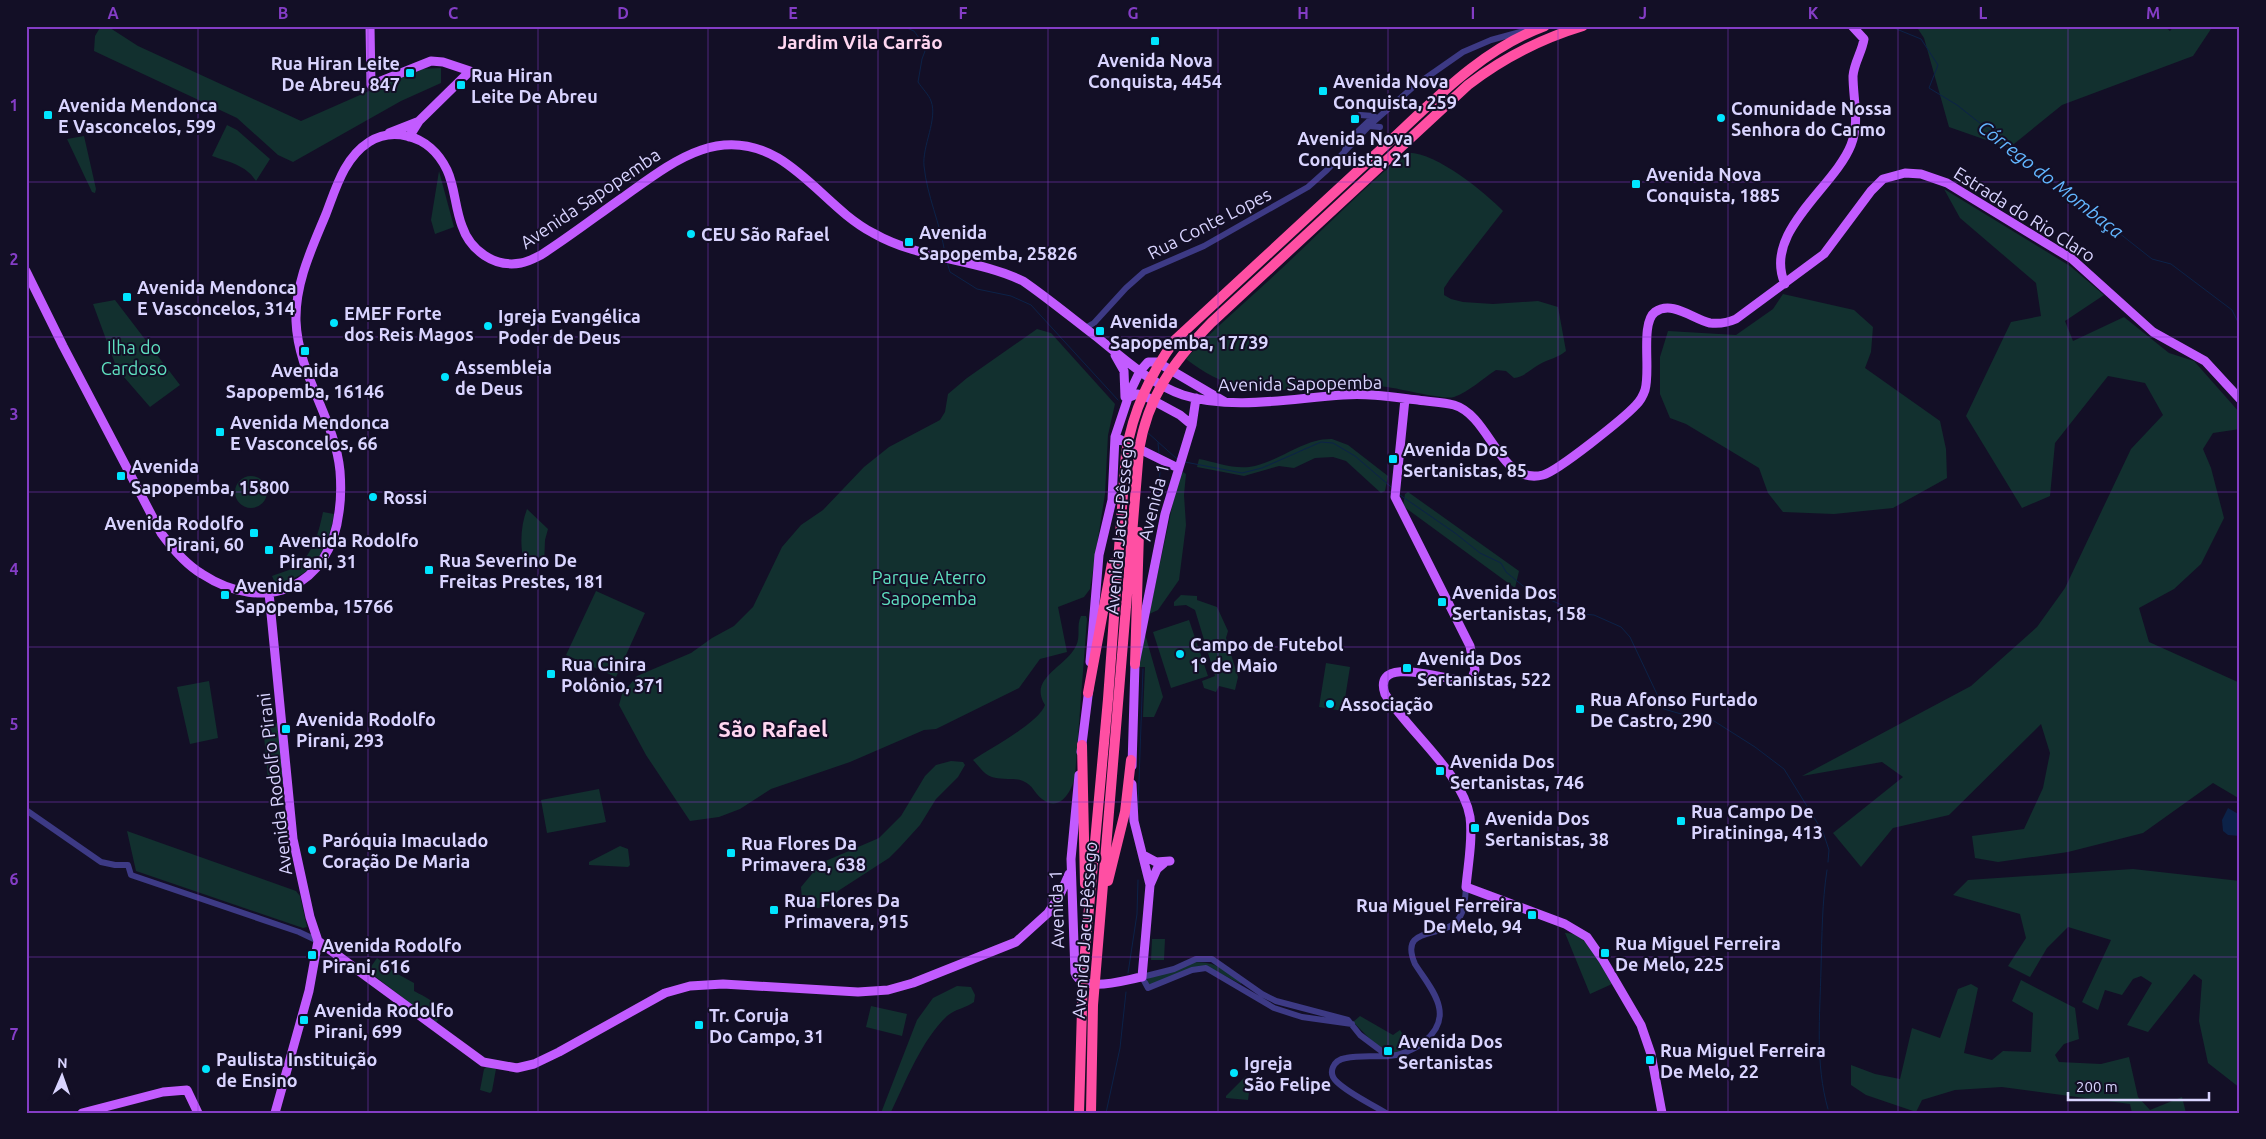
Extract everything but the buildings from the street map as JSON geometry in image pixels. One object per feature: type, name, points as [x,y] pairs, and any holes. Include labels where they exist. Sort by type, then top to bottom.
[{"type":"highway","name":"Avenida Jacu-Pêssego","points":[[1079,1113],[1080,1026],[1088,904],[1108,700],[1126,453],[1132,422],[1146,384],[1175,340],[1478,62],[1511,41],[1543,26]]},
{"type":"highway","name":"Avenida Jacu-Pêssego","points":[[1091,1113],[1093,1004],[1139,450],[1146,422],[1166,376],[1185,350],[1294,245],[1468,85],[1487,70],[1527,46],[1582,26]]},
{"type":"highway","points":[[1134,520],[1138,530],[1139,544],[1135,664]]},
{"type":"highway","points":[[1088,693],[1116,539],[1120,528]]},
{"type":"highway","points":[[1082,745],[1084,868],[1088,904]]},
{"type":"highway","points":[[1102,906],[1125,812],[1132,760]]},
{"type":"main road","points":[[370,26],[371,86],[431,61],[443,62],[470,71],[419,121],[409,137]]},
{"type":"main road","points":[[1785,284],[1780,262],[1786,239],[1799,216],[1837,170],[1846,156],[1854,136],[1853,76],[1864,39],[1852,26]]},
{"type":"main road","points":[[26,271],[155,524],[171,547],[200,574],[227,588],[244,592],[269,593],[289,587],[310,576],[322,565],[335,537],[340,509],[340,471],[332,440],[299,347],[296,318],[305,265],[348,162],[362,146],[419,121]]},
{"type":"main road","name":"Avenida Sapopemba","points":[[385,135],[409,137],[428,145],[444,164],[466,238],[483,255],[495,261],[519,264],[541,255],[676,160],[700,149],[734,145],[764,150],[788,164],[852,220],[872,233],[904,248],[1002,271],[1023,282],[1140,371],[1170,389],[1196,398],[1226,402],[1356,394],[1405,399]]},
{"type":"main road","name":"Estrada do Rio Claro","points":[[1405,399],[1447,404],[1465,410],[1480,425],[1502,458],[1512,468],[1525,475],[1543,475],[1552,472],[1601,435],[1637,404],[1646,383],[1647,328],[1651,316],[1655,312],[1673,309],[1708,322],[1728,322],[1736,319],[1824,254],[1871,191],[1883,179],[1905,173],[1935,177],[1971,196],[2077,263],[2153,332],[2205,361],[2240,399]]},
{"type":"main road","points":[[1111,349],[1124,371],[1126,401]]},
{"type":"main road","points":[[1140,371],[1148,362],[1157,362],[1226,402]]},
{"type":"main road","name":"Avenida 1","points":[[1140,371],[1126,401],[1115,437],[1112,500],[1101,543],[1096,577],[1088,693],[1070,870],[1075,973],[1079,981],[1084,984],[1102,984],[1142,977],[1150,886],[1134,821],[1132,760],[1135,664],[1163,522],[1192,425],[1196,398]]},
{"type":"main road","points":[[1126,401],[1137,394],[1143,395],[1180,415],[1192,425]]},
{"type":"main road","points":[[1405,399],[1395,491],[1398,506],[1470,646],[1475,665],[1474,674],[1466,681],[1402,671],[1389,674],[1383,682],[1383,688],[1388,699],[1463,794],[1471,827],[1466,887],[1565,924],[1587,937],[1603,960],[1640,1025],[1651,1054],[1662,1113]]},
{"type":"main road","points":[[1115,437],[1180,462]]},
{"type":"main road","points":[[1438,584],[1442,602],[1475,665]]},
{"type":"main road","name":"Avenida Rodolfo Pirani","points":[[269,593],[293,839],[310,917],[318,941],[309,992],[275,1113]]},
{"type":"main road","points":[[1442,602],[1453,611]]},
{"type":"main road","points":[[1143,855],[1152,861],[1167,862],[1157,869],[1150,886]]},
{"type":"main road","points":[[318,941],[483,1062],[518,1068],[534,1064],[559,1052],[665,992],[690,986],[723,984],[858,992],[899,988],[1016,942],[1043,918],[1060,896],[1070,870]]},
{"type":"main road","points":[[1060,896],[1066,894],[1072,896]]},
{"type":"main road","points":[[82,1113],[163,1092],[187,1090],[198,1113]]},
{"type":"street","points":[[1372,121],[1450,60],[1477,45],[1543,26]]},
{"type":"street","points":[[1361,128],[1359,115],[1380,127]]},
{"type":"street","name":"Rua Conte Lopes","points":[[1343,154],[1350,141],[1361,128],[1372,121]]},
{"type":"street","name":"Rua Conte Lopes","points":[[1084,328],[1094,322],[1144,272],[1204,246],[1286,200],[1319,178],[1372,121]]},
{"type":"street","points":[[1093,334],[1094,322]]},
{"type":"street","points":[[26,810],[102,862],[128,865],[131,875],[299,932],[318,941]]},
{"type":"street","points":[[1386,1113],[1337,1082],[1333,1078],[1332,1070],[1335,1063],[1341,1059],[1369,1055],[1388,1056],[1402,1053],[1414,1048],[1430,1037],[1440,1020],[1439,1005],[1415,964],[1412,957],[1412,946],[1420,935],[1441,930],[1455,923],[1462,912],[1466,887]]},
{"type":"street","points":[[1350,1022],[1302,1017],[1274,1008],[1206,968],[1192,970],[1148,988],[1142,977],[1174,969],[1196,959],[1212,959],[1247,984],[1276,1001],[1350,1022],[1360,1035],[1388,1056]]},
{"type":"green space","points":[[101,26],[107,26],[138,46],[301,121],[419,69],[441,68],[441,83],[401,101],[293,162],[278,155],[237,118],[94,51],[95,36]]},
{"type":"green space","points":[[1916,26],[2164,26],[2170,31],[2174,26],[2213,26],[2193,56],[2062,105],[2009,148],[1949,127],[1924,38]]},
{"type":"green space","points":[[227,125],[237,130],[270,159],[256,181],[242,168],[212,156]]},
{"type":"green space","points":[[84,136],[96,189],[95,193],[92,192],[67,139]]},
{"type":"green space","points":[[1405,153],[1429,158],[1457,173],[1484,193],[1503,211],[1450,279],[1444,288],[1444,295],[1463,302],[1493,304],[1538,301],[1558,307],[1566,351],[1518,377],[1514,378],[1506,371],[1496,370],[1465,392],[1449,398],[1387,387],[1369,386],[1279,390],[1243,387],[1213,376],[1199,369],[1186,359],[1215,329]]},
{"type":"green space","points":[[439,171],[454,227],[435,234],[431,220]]},
{"type":"green space","points":[[1944,189],[2070,266],[2104,295],[2065,321],[2073,341],[2124,317],[2169,353],[2194,361],[2240,413],[2240,429],[2213,433],[2203,449],[2211,468],[2224,518],[2201,564],[2174,589],[2139,608],[2149,642],[2240,683],[2240,799],[2213,783],[2143,833],[2068,852],[1998,862],[1975,858],[1972,836],[2024,829],[2043,788],[2050,753],[2041,724],[1949,815],[1893,828],[1861,867],[1833,833],[1903,777],[1882,762],[1802,776],[1971,686],[2037,627],[2065,588],[2131,449],[2163,415],[2145,383],[2108,376],[2055,443],[2050,496],[2022,508],[1966,416],[2011,322],[2041,316],[2036,283],[1960,218]]},
{"type":"green space","points":[[1783,294],[1854,310],[1873,327],[1871,352],[1865,368],[1940,421],[1946,449],[1947,478],[1893,508],[1834,514],[1783,512],[1768,493],[1759,468],[1686,424],[1670,418],[1660,394],[1660,357],[1668,331],[1736,335],[1773,309]]},
{"type":"green space","name":"Ilha do Cardoso","points":[[115,300],[180,385],[150,407],[117,369],[93,304]]},
{"type":"green space","name":"Parque Aterro Sapopemba","points":[[1037,329],[1051,333],[1115,404],[1108,435],[1105,494],[1090,589],[1084,597],[1058,607],[1067,652],[1040,659],[1019,688],[936,729],[924,730],[850,762],[771,789],[740,809],[719,817],[690,821],[646,755],[619,705],[622,694],[637,676],[691,653],[712,638],[734,626],[753,607],[782,547],[801,525],[823,510],[864,467],[889,447],[940,420],[945,412],[948,394],[967,378]]},
{"type":"green space","points":[[1332,439],[1348,445],[1388,476],[1385,491],[1381,493],[1346,461],[1333,457],[1315,458],[1294,468],[1279,466],[1244,476],[1197,467],[1199,459],[1230,466],[1249,467],[1260,465],[1311,442]]},
{"type":"green space","points":[[1183,472],[1186,474],[1184,495],[1186,525],[1179,580],[1158,610],[1149,614],[1179,475]]},
{"type":"green space","points":[[251,476],[263,480],[267,492],[263,504],[251,508],[239,504],[235,492],[239,480]]},
{"type":"green space","points":[[1408,492],[1519,571],[1515,588],[1403,506],[1405,494]]},
{"type":"green space","points":[[527,509],[548,529],[545,540],[544,567],[527,569],[524,562],[521,539]]},
{"type":"green space","points":[[323,512],[334,514],[328,538],[317,560],[305,572],[276,585],[272,576],[298,565],[312,548],[318,534]]},
{"type":"green space","points":[[596,591],[645,613],[616,677],[566,655]]},
{"type":"green space","points":[[1181,595],[1197,596],[1197,600],[1217,607],[1228,631],[1226,638],[1238,677],[1235,690],[1219,686],[1216,692],[1204,688],[1202,681],[1215,676],[1195,610],[1186,605],[1174,606],[1174,602]]},
{"type":"green space","points":[[1081,616],[1086,616],[1087,619],[1075,776],[1068,794],[1060,802],[1048,803],[1023,781],[990,776],[973,760],[1013,735],[1041,712],[1045,705],[1041,696],[1041,687],[1044,680],[1071,654],[1076,646]]},
{"type":"green space","name":"Campo de Futebol 1° de Maio","points":[[1189,620],[1208,676],[1171,688],[1153,632]]},
{"type":"green space","points":[[1145,634],[1163,697],[1154,717],[1143,717],[1145,667],[1139,667]]},
{"type":"green space","points":[[1326,663],[1350,667],[1343,711],[1319,707]]},
{"type":"green space","points":[[209,681],[218,738],[190,744],[177,687]]},
{"type":"green space","points":[[277,723],[286,785],[268,779],[263,725]]},
{"type":"green space","points":[[951,761],[963,762],[965,765],[958,777],[936,799],[920,825],[889,858],[838,891],[826,907],[817,908],[802,899],[801,887],[821,863],[879,838],[901,816],[925,776],[936,765]]},
{"type":"green space","points":[[599,789],[606,822],[547,833],[541,800]]},
{"type":"green space","points":[[127,831],[296,891],[300,896],[307,927],[303,928],[136,871]]},
{"type":"green space","points":[[620,846],[628,849],[630,865],[628,867],[589,865],[589,862]]},
{"type":"green space","points":[[2133,869],[2240,881],[2240,1088],[2208,1063],[2199,1021],[2202,980],[2194,974],[2148,1032],[2127,1025],[2152,983],[2141,976],[2133,979],[2122,995],[2105,990],[2098,1010],[2082,1002],[2111,940],[2068,927],[2047,948],[2030,977],[2008,966],[2026,938],[2020,914],[1953,895],[1968,880]]},
{"type":"green space","points":[[1565,933],[1573,934],[1588,944],[1612,984],[1590,994]]},
{"type":"green space","points":[[1152,939],[1165,939],[1164,960],[1151,960]]},
{"type":"green space","points":[[377,958],[394,972],[414,983],[414,991],[434,1003],[439,1012],[436,1023],[368,971]]},
{"type":"green space","points":[[1189,962],[1217,966],[1241,981],[1241,984],[1206,966],[1149,985],[1147,979]]},
{"type":"green space","points":[[2021,980],[2075,1008],[2079,1039],[2064,1044],[2055,1055],[2059,1062],[2101,1064],[2129,1057],[2138,1097],[2150,1110],[2182,1097],[2186,1113],[2132,1113],[2130,1104],[2002,1087],[1955,1090],[1922,1100],[1916,1112],[1866,1095],[1851,1085],[1851,1065],[1875,1074],[1900,1079],[1912,1028],[1940,1038],[1958,989],[1971,984],[1978,988],[1964,1053],[1992,1060],[2003,1051],[2031,1052],[2033,1013],[2012,1001]]},
{"type":"green space","points":[[957,986],[971,987],[975,995],[974,1002],[947,1016],[938,1026],[922,1049],[891,1112],[881,1113],[917,1020],[933,998]]},
{"type":"green space","points":[[871,1006],[907,1014],[902,1036],[866,1027]]},
{"type":"green space","points":[[1360,1016],[1393,1035],[1400,1030],[1409,1044],[1396,1052],[1387,1052],[1353,1022]]},
{"type":"green space","points":[[487,1066],[496,1069],[490,1093],[480,1090],[484,1069]]},
{"type":"green space","points":[[1246,1076],[1250,1085],[1248,1100],[1226,1098],[1226,1096]]},
{"type":"water","points":[[2228,808],[2240,815],[2240,836],[2228,835],[2223,831],[2222,820]]},
{"type":"waterway","points":[[902,26],[914,31],[924,45],[925,51],[918,82],[930,99],[933,108],[924,166],[945,253]]},
{"type":"waterway","name":"Córrego do Mombaça","points":[[1889,26],[1921,39],[1938,65],[1929,88],[1957,105],[2152,259],[2171,264],[2232,310],[2240,326]]},
{"type":"waterway","points":[[947,262],[950,272],[977,289],[1011,296],[1031,305],[1118,400]]},
{"type":"waterway","points":[[1147,432],[1177,459]]},
{"type":"waterway","points":[[1185,462],[1242,473],[1262,468],[1321,442],[1333,443],[1355,456],[1391,487]]},
{"type":"waterway","points":[[1158,443],[1159,453]]},
{"type":"waterway","points":[[1157,513],[1160,472]]},
{"type":"waterway","points":[[1400,495],[1455,533],[1480,553],[1501,563],[1506,572],[1528,590],[1564,606],[1570,613],[1594,615],[1621,627],[1630,637],[1664,709],[1681,714],[1703,714],[1755,747],[1784,769],[1823,832],[1829,850],[1828,862]]},
{"type":"waterway","points":[[1138,809],[1143,669]]},
{"type":"waterway","points":[[1827,870],[1822,919],[1819,1039],[1821,1075],[1828,1109]]},
{"type":"waterway","points":[[1128,973],[1137,914],[1138,880]]},
{"type":"waterway","points":[[1106,1113],[1120,1048],[1126,992]]},
{"type":"place","name":"Avenida Nova Conquista, 4454","points":[[1155,41]]},
{"type":"place","name":"Rua Hiran Leite De Abreu, 847","points":[[410,73]]},
{"type":"place","name":"Rua Hiran Leite De Abreu","points":[[461,85]]},
{"type":"place","name":"Avenida Nova Conquista, 259","points":[[1323,91]]},
{"type":"place","name":"Avenida Mendonca E Vasconcelos, 599","points":[[48,115]]},
{"type":"place","name":"Comunidade Nossa Senhora do Carmo","points":[[1721,118]]},
{"type":"place","name":"Avenida Nova Conquista, 21","points":[[1355,119]]},
{"type":"place","name":"Avenida Nova Conquista, 1885","points":[[1636,184]]},
{"type":"place","name":"CEU São Rafael","points":[[691,234]]},
{"type":"place","name":"Avenida Sapopemba, 25826","points":[[909,242]]},
{"type":"place","name":"Avenida Mendonca E Vasconcelos, 314","points":[[127,297]]},
{"type":"place","name":"EMEF Forte dos Reis Magos","points":[[334,323]]},
{"type":"place","name":"Igreja Evangélica Poder de Deus","points":[[488,326]]},
{"type":"place","name":"Avenida Sapopemba, 17739","points":[[1100,331]]},
{"type":"place","name":"Avenida Sapopemba, 16146","points":[[305,351]]},
{"type":"place","name":"Assembleia de Deus","points":[[445,377]]},
{"type":"place","name":"Avenida Mendonca E Vasconcelos, 66","points":[[220,432]]},
{"type":"place","name":"Avenida Dos Sertanistas, 85","points":[[1393,459]]},
{"type":"place","name":"Avenida Sapopemba, 15800","points":[[121,476]]},
{"type":"place","name":"Rossi","points":[[373,497]]},
{"type":"place","name":"Avenida Rodolfo Pirani, 60","points":[[254,533]]},
{"type":"place","name":"Avenida Rodolfo Pirani, 31","points":[[269,550]]},
{"type":"place","name":"Rua Severino De Freitas Prestes, 181","points":[[429,570]]},
{"type":"place","name":"Avenida Sapopemba, 15766","points":[[225,595]]},
{"type":"place","name":"Avenida Dos Sertanistas, 158","points":[[1442,602]]},
{"type":"place","name":"Campo de Futebol 1° de Maio","points":[[1180,654]]},
{"type":"place","name":"Avenida Dos Sertanistas, 522","points":[[1407,668]]},
{"type":"place","name":"Rua Cinira Polônio, 371","points":[[551,674]]},
{"type":"place","name":"Associação","points":[[1330,704]]},
{"type":"place","name":"Rua Afonso Furtado De Castro, 290","points":[[1580,709]]},
{"type":"place","name":"Avenida Rodolfo Pirani, 293","points":[[286,729]]},
{"type":"place","name":"Avenida Dos Sertanistas, 746","points":[[1440,771]]},
{"type":"place","name":"Rua Campo De Piratininga, 413","points":[[1681,821]]},
{"type":"place","name":"Avenida Dos Sertanistas, 38","points":[[1475,828]]},
{"type":"place","name":"Paróquia Imaculado Coração De Maria","points":[[312,850]]},
{"type":"place","name":"Rua Flores Da Primavera, 638","points":[[731,853]]},
{"type":"place","name":"Rua Flores Da Primavera, 915","points":[[774,910]]},
{"type":"place","name":"Rua Miguel Ferreira De Melo, 94","points":[[1532,915]]},
{"type":"place","name":"Rua Miguel Ferreira De Melo, 225","points":[[1605,953]]},
{"type":"place","name":"Avenida Rodolfo Pirani, 616","points":[[312,955]]},
{"type":"place","name":"Avenida Rodolfo Pirani, 699","points":[[304,1020]]},
{"type":"place","name":"Tr. Coruja Do Campo, 31","points":[[699,1025]]},
{"type":"place","name":"Avenida Dos Sertanistas","points":[[1388,1051]]},
{"type":"place","name":"Rua Miguel Ferreira De Melo, 22","points":[[1650,1060]]},
{"type":"place","name":"Paulista Instituição de Ensino","points":[[206,1069]]},
{"type":"place","name":"Igreja São Felipe","points":[[1234,1073]]},
{"type":"district","name":"Jardim Vila Carrão","points":[[860,42]]},
{"type":"district","name":"São Rafael","points":[[773,728]]}]
